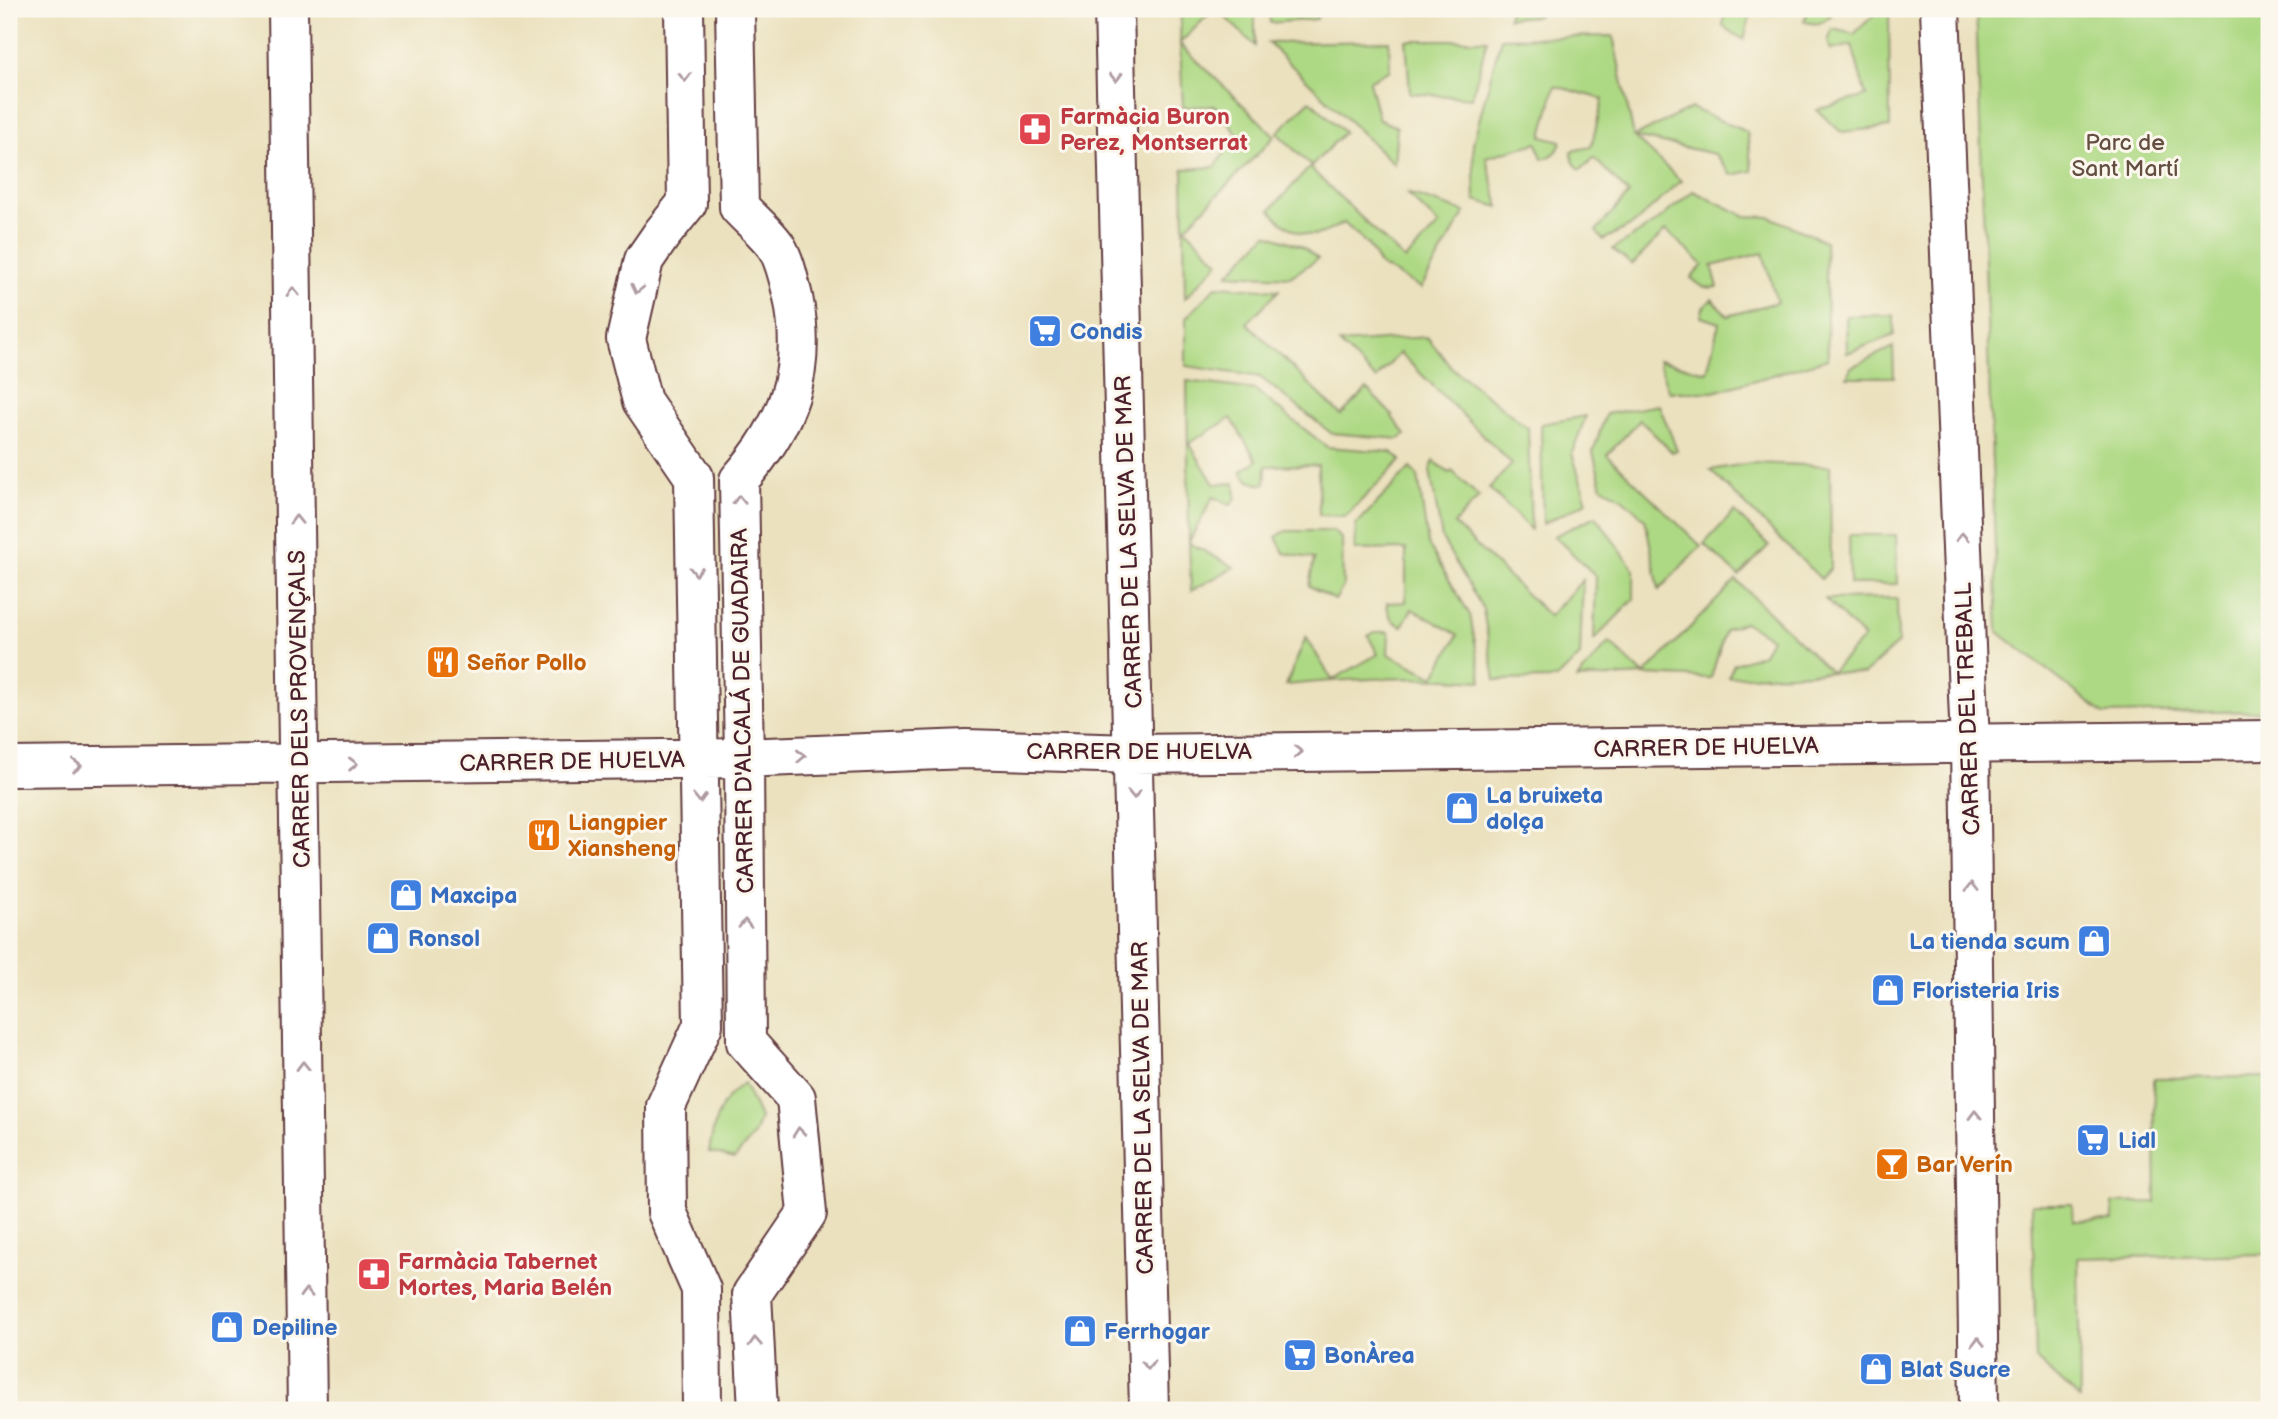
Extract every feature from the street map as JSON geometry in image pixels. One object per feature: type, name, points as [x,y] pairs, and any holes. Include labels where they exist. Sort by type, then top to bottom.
[{"type":"street","name":"CARRER DELS PROVENÇALS","points":[[288,9],[307,1410]]},
{"type":"street","name":"CARRER D'ALCALÁ DE GUADAIRA","points":[[684,9],[687,204],[644,260],[626,339],[642,401],[694,477],[703,1025],[666,1106],[667,1212],[701,1289],[702,1410]]},
{"type":"street","name":"CARRER D'ALCALÁ DE GUADAIRA","points":[[735,9],[739,207],[777,247],[797,319],[797,360],[790,400],[763,452],[739,480],[746,1042],[796,1098],[807,1213],[752,1294],[758,1410]]},
{"type":"street","name":"CARRER DE LA SELVA DE MAR","points":[[1114,9],[1149,1410]]},
{"type":"street","name":"CARRER DEL TREBALL","points":[[1940,9],[1970,744],[1979,1410]]},
{"type":"street","name":"CARRER DE HUELVA","points":[[9,767],[699,759],[966,749],[1133,754],[2269,740]]},
{"type":"green space","points":[[1185,9],[1214,9],[1180,43],[1181,12]]},
{"type":"green space","points":[[1217,9],[1255,9],[1255,46]]},
{"type":"green space","points":[[1269,9],[1317,9],[1317,19],[1270,23]]},
{"type":"green space","points":[[1510,9],[1538,9],[1538,16],[1508,18]]},
{"type":"green space","points":[[1725,9],[1752,9],[1744,40],[1723,26]]},
{"type":"green space","points":[[1808,9],[1825,9],[1831,15],[1819,23],[1808,23],[1804,21]]},
{"type":"green space","points":[[1880,9],[1889,9],[1890,127],[1841,132],[1817,110],[1866,96],[1852,45],[1831,50],[1828,42],[1832,29],[1854,34]]},
{"type":"green space","name":"Parc de Sant Martí","points":[[1976,9],[2269,9],[2269,711],[2104,714],[1998,632]]},
{"type":"green space","points":[[1613,36],[1634,137],[1681,181],[1634,224],[1603,240],[1596,231],[1629,194],[1594,158],[1580,170],[1574,163],[1571,151],[1591,147],[1603,99],[1555,86],[1542,136],[1561,141],[1557,151],[1542,159],[1537,143],[1486,157],[1499,207],[1475,200],[1473,143],[1501,38]]},
{"type":"green space","points":[[1406,40],[1487,40],[1472,98],[1410,93]]},
{"type":"green space","points":[[1389,41],[1390,70],[1369,81],[1379,120],[1397,127],[1394,164],[1268,43]]},
{"type":"green space","points":[[1180,44],[1275,136],[1185,228],[1219,262],[1185,298],[1183,169],[1215,167],[1237,134],[1215,106],[1183,107]]},
{"type":"green space","points":[[1310,100],[1344,132],[1310,168],[1405,260],[1439,225],[1406,193],[1465,212],[1421,288],[1380,265],[1368,245],[1344,223],[1323,233],[1308,235],[1287,226],[1270,210],[1311,166],[1277,133]]},
{"type":"green space","points":[[1691,108],[1747,132],[1752,171],[1731,175],[1715,154],[1634,137]]},
{"type":"green space","points":[[1693,191],[1745,216],[1770,217],[1825,241],[1828,359],[1714,392],[1669,392],[1658,360],[1707,372],[1719,323],[1701,317],[1703,308],[1712,299],[1728,316],[1777,302],[1763,253],[1712,266],[1718,287],[1710,288],[1703,287],[1691,278],[1703,265],[1666,230],[1632,265],[1613,249],[1655,223]]},
{"type":"green space","points":[[1267,234],[1301,246],[1318,259],[1290,277],[1228,274]]},
{"type":"green space","points":[[1216,286],[1279,290],[1247,323],[1341,415],[1367,389],[1393,416],[1406,435],[1399,439],[1331,433],[1260,377],[1186,366],[1186,318]]},
{"type":"green space","points":[[1894,315],[1894,335],[1847,353],[1846,316]]},
{"type":"green space","points":[[1427,337],[1452,368],[1528,428],[1531,530],[1489,488],[1512,464],[1400,353],[1376,379],[1339,343]]},
{"type":"green space","points":[[1893,347],[1894,377],[1847,377],[1851,367]]},
{"type":"green space","points":[[1187,381],[1255,390],[1327,447],[1392,452],[1401,460],[1346,516],[1319,515],[1318,465],[1266,466],[1265,484],[1251,482],[1241,471],[1257,461],[1231,418],[1189,443],[1214,484],[1235,483],[1236,497],[1231,505],[1213,497],[1189,542]]},
{"type":"green space","points":[[1659,405],[1677,450],[1672,452],[1640,420],[1607,455],[1701,546],[1659,590],[1645,519],[1623,499],[1602,487],[1593,452],[1606,414]]},
{"type":"green space","points":[[1586,416],[1572,453],[1587,502],[1543,524],[1541,424]]},
{"type":"green space","points":[[1434,461],[1449,473],[1452,471],[1479,497],[1454,524],[1549,616],[1583,580],[1580,656],[1556,679],[1495,680],[1483,609],[1442,539],[1430,470]]},
{"type":"green space","points":[[1751,463],[1830,466],[1831,568],[1821,579],[1710,470]]},
{"type":"green space","points":[[1410,468],[1418,476],[1428,544],[1470,615],[1482,681],[1384,678],[1286,685],[1306,637],[1332,680],[1378,654],[1368,636],[1375,632],[1389,632],[1388,654],[1434,677],[1458,635],[1412,609],[1402,626],[1391,618],[1387,603],[1406,602],[1406,549],[1355,550],[1356,525]]},
{"type":"green space","points":[[1734,512],[1769,545],[1739,576],[1704,544]]},
{"type":"green space","points":[[1596,516],[1634,570],[1634,599],[1594,640],[1596,576],[1554,536]]},
{"type":"green space","points":[[1286,531],[1333,531],[1342,539],[1343,587],[1335,600],[1309,586],[1314,559],[1284,553],[1276,537]]},
{"type":"green space","points":[[1849,535],[1896,535],[1897,584],[1850,584]]},
{"type":"green space","points":[[1189,543],[1234,567],[1191,591]]},
{"type":"green space","points":[[1736,580],[1831,672],[1728,677],[1734,664],[1763,654],[1771,638],[1744,622],[1725,630],[1711,678],[1644,675]]},
{"type":"green space","points":[[1897,598],[1898,643],[1864,674],[1831,672],[1864,638],[1825,599]]},
{"type":"green space","points":[[1609,642],[1644,675],[1577,679]]},
{"type":"green space","points":[[2269,1077],[2269,1254],[2078,1258],[2080,1399],[2036,1359],[2032,1204],[2072,1204],[2073,1221],[2113,1220],[2113,1203],[2156,1202],[2154,1078]]},
{"type":"green space","points":[[744,1083],[760,1118],[754,1135],[735,1158],[709,1152],[715,1123],[723,1105],[735,1089]]},
{"type":"place","name":"Farmàcia Buron Perez, Montserrat","points":[[1035,129]]},
{"type":"place","name":"Condis","points":[[1045,331]]},
{"type":"place","name":"Señor Pollo","points":[[443,662]]},
{"type":"place","name":"La bruixeta dolça","points":[[1462,808]]},
{"type":"place","name":"Liangpier Xiansheng","points":[[544,835]]},
{"type":"place","name":"Maxcipa","points":[[406,895]]},
{"type":"place","name":"Ronsol","points":[[383,938]]},
{"type":"place","name":"La tienda scum","points":[[2094,941]]},
{"type":"place","name":"Floristeria Iris","points":[[1888,990]]},
{"type":"place","name":"Lidl","points":[[2093,1140]]},
{"type":"place","name":"Bar Verín","points":[[1892,1164]]},
{"type":"place","name":"Farmàcia Tabernet Mortes, Maria Belén","points":[[374,1274]]},
{"type":"place","name":"Depiline","points":[[227,1327]]},
{"type":"place","name":"Ferrhogar","points":[[1080,1331]]},
{"type":"place","name":"BonÀrea","points":[[1300,1355]]},
{"type":"place","name":"Blat Sucre","points":[[1876,1369]]}]
